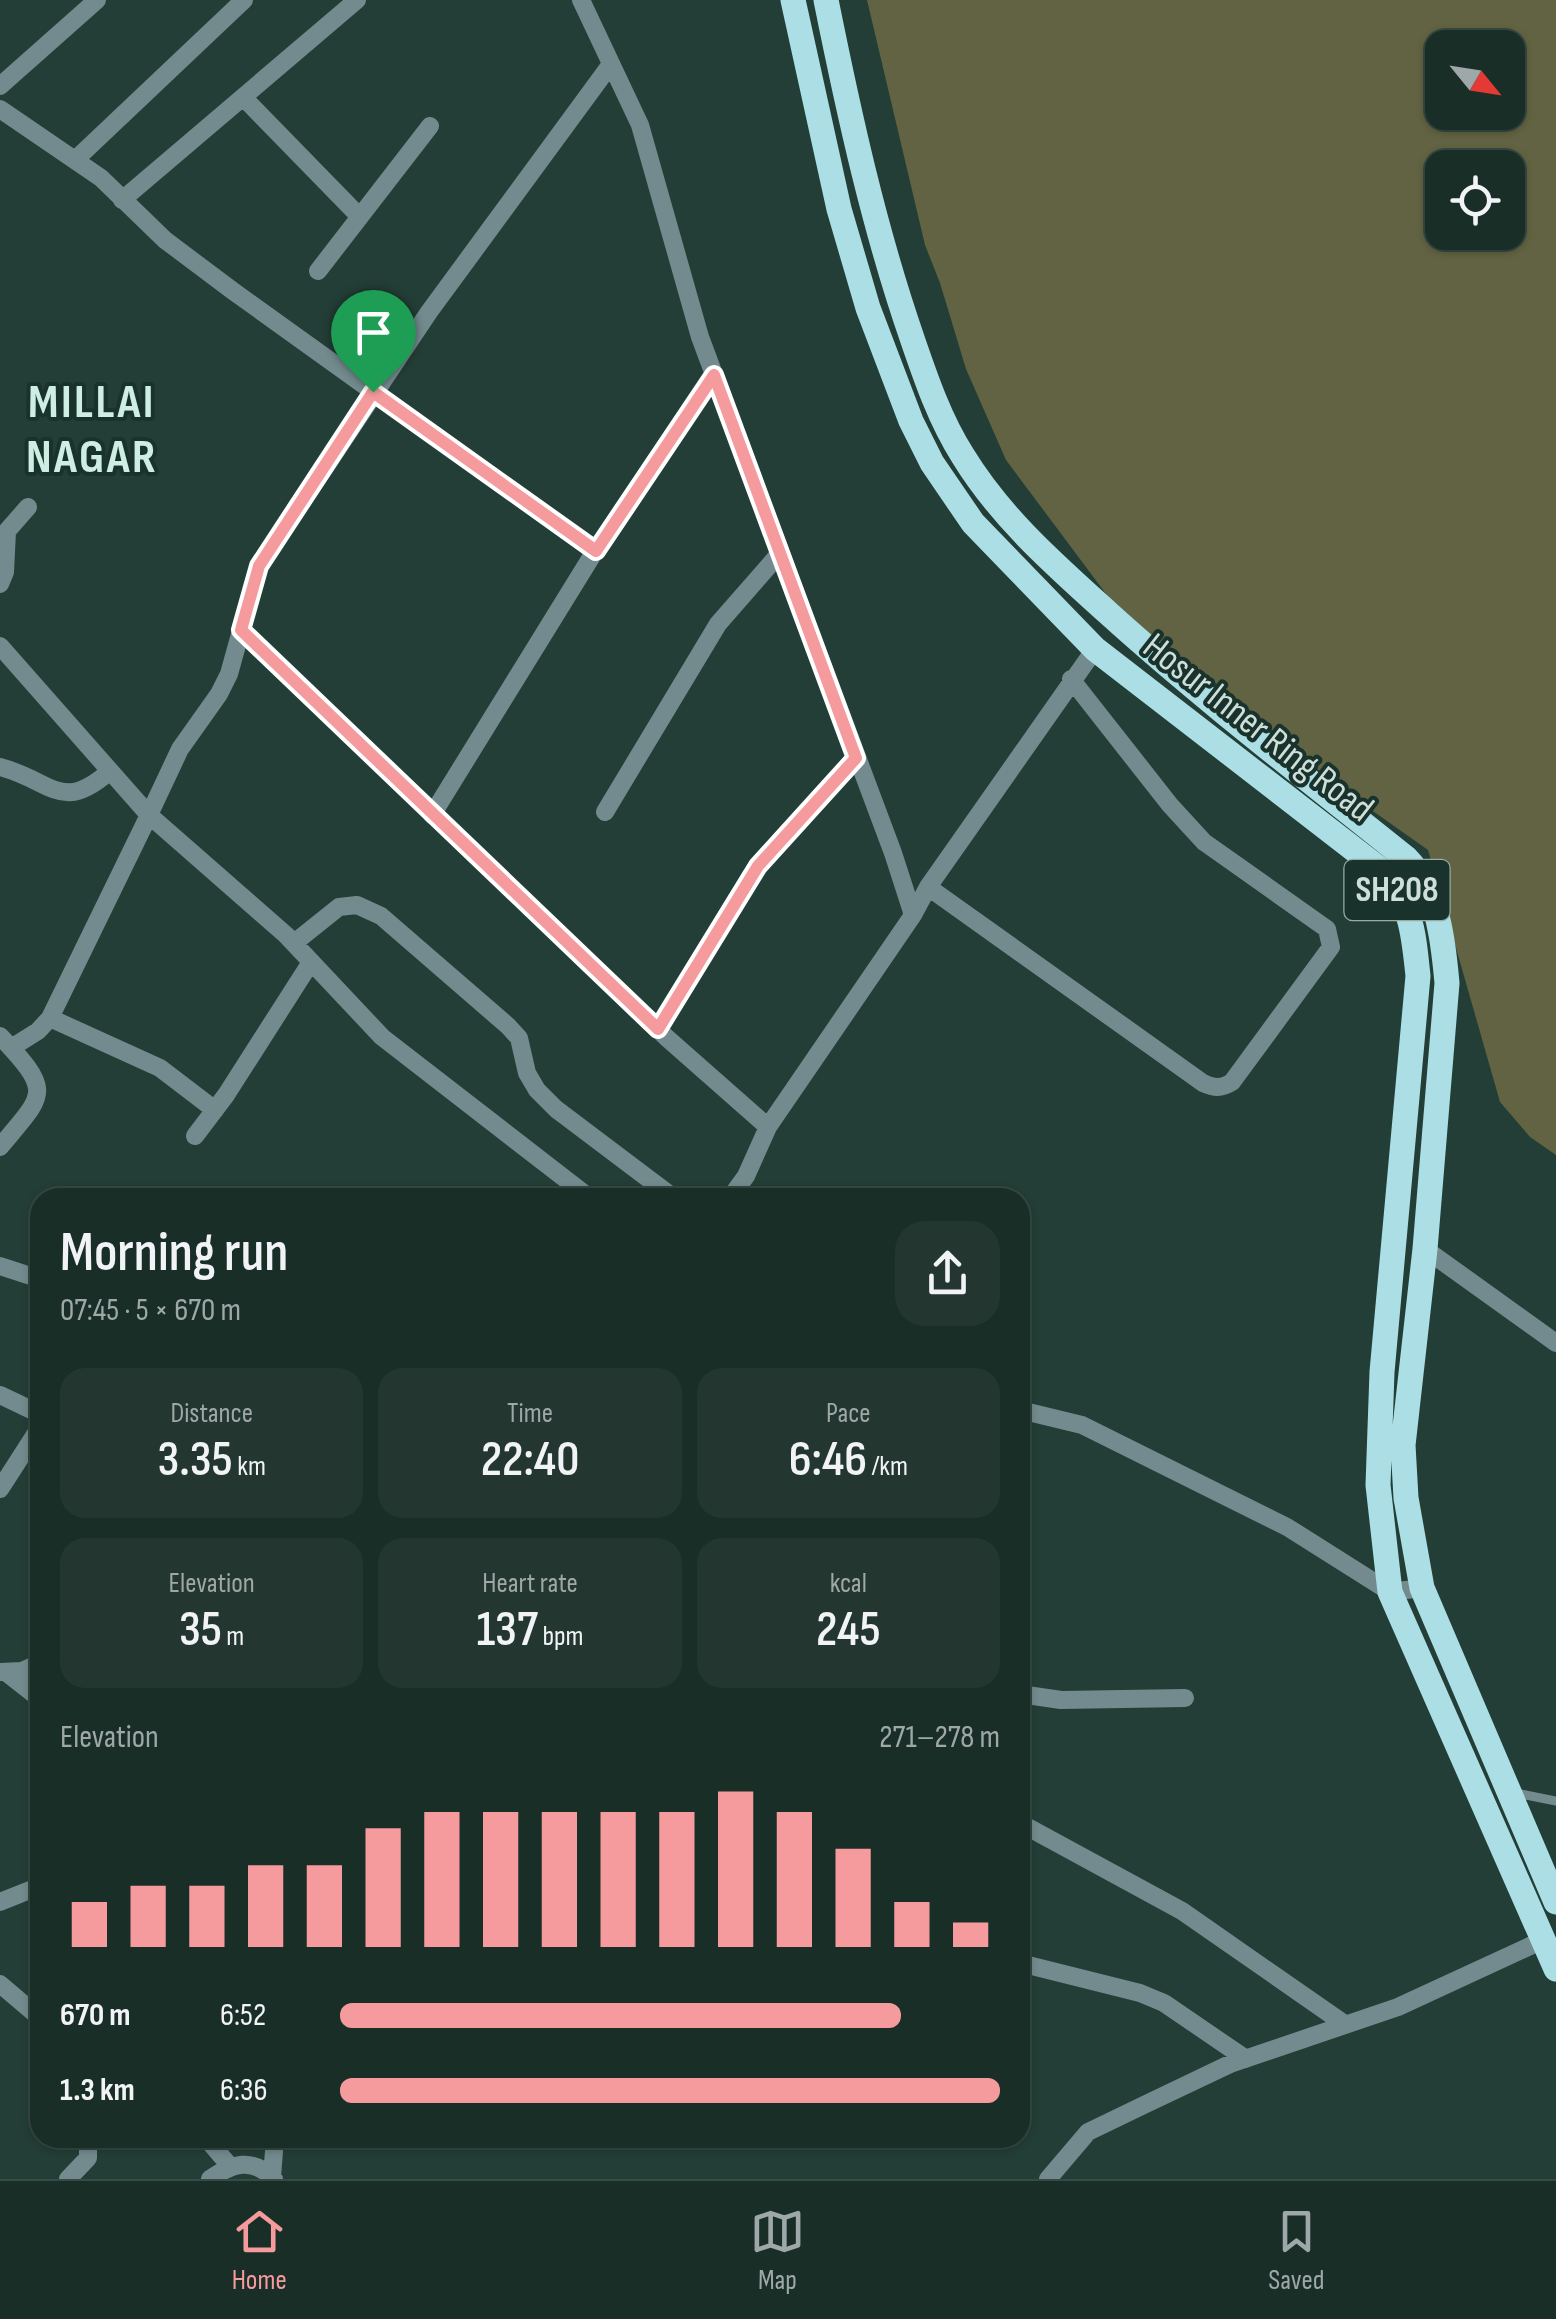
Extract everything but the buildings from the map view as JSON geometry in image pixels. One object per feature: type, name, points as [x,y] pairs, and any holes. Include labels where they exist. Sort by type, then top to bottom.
[{"type":"main road","name":"Hosur Inner Ring Road","points":[[793,0],[839,208],[868,308],[911,421],[932,463],[974,523],[1095,649],[1382,871],[1402,897],[1414,928],[1418,976],[1380,1429],[1378,1485],[1390,1592],[1556,1969]]},
{"type":"main road","name":"Hosur Inner Ring Road","points":[[826,0],[872,210],[920,363],[942,420],[964,458],[1010,521],[1057,567],[1153,654],[1406,858],[1429,888],[1444,942],[1447,983],[1425,1249],[1403,1445],[1406,1498],[1422,1588],[1556,1902]]},
{"type":"street","points":[[0,86],[97,0]]},
{"type":"street","points":[[75,160],[244,0]]},
{"type":"street","points":[[122,200],[356,0]]},
{"type":"street","points":[[582,0],[640,125],[700,337],[913,915]]},
{"type":"street","points":[[0,1147],[38,1098],[38,1085],[6,1042],[38,1031],[50,1018],[180,749],[230,674],[259,566],[373,392],[612,64]]},
{"type":"street","points":[[243,97],[360,217]]},
{"type":"street","points":[[0,110],[101,178],[165,240],[596,551]]},
{"type":"street","points":[[318,271],[430,126]]},
{"type":"street","points":[[432,815],[596,551],[714,375]]},
{"type":"street","points":[[0,584],[5,572],[7,531],[28,506]]},
{"type":"street","points":[[605,812],[718,624],[780,554]]},
{"type":"street","points":[[241,630],[658,1029],[768,1128]]},
{"type":"street","points":[[0,646],[149,815],[294,944],[382,1037],[577,1188]]},
{"type":"street","points":[[737,1188],[768,1128],[913,915],[928,886],[1095,649]]},
{"type":"street","points":[[928,886],[1213,1087],[1232,1082],[1332,947],[1327,929],[1196,834],[1071,678]]},
{"type":"street","points":[[658,1029],[758,866],[856,758]]},
{"type":"street","points":[[0,766],[65,793],[88,790],[110,771]]},
{"type":"street","points":[[294,944],[339,906],[348,904],[381,916],[519,1038],[527,1074],[556,1109],[661,1188]]},
{"type":"street","points":[[195,1136],[311,962]]},
{"type":"street","points":[[50,1018],[160,1068],[215,1110]]},
{"type":"street","points":[[1425,1249],[1556,1343]]},
{"type":"street","points":[[0,1266],[30,1276]]},
{"type":"street","points":[[0,1395],[30,1409]]},
{"type":"street","points":[[1030,1412],[1082,1425],[1287,1527],[1390,1592],[1422,1588]]},
{"type":"street","points":[[0,1490],[30,1443]]},
{"type":"street","points":[[4,1673],[30,1665]]},
{"type":"street","points":[[4,1673],[30,1692]]},
{"type":"street","points":[[1030,1695],[1061,1700],[1184,1698]]},
{"type":"street","points":[[1030,1829],[1182,1910],[1343,2024]]},
{"type":"street","points":[[0,1902],[30,1890]]},
{"type":"street","points":[[1048,2179],[1088,2132],[1246,2059],[1398,2007],[1543,1940]]},
{"type":"street","points":[[1030,1966],[1140,1993],[1164,2003],[1246,2059]]},
{"type":"street","points":[[0,1984],[30,2010]]},
{"type":"street","points":[[68,2179],[88,2158],[88,2148]]},
{"type":"street","points":[[215,2148],[229,2165]]},
{"type":"street","points":[[273,2178],[274,2148]]},
{"type":"street","points":[[210,2179],[229,2165],[245,2162],[273,2178]]},
{"type":"lane","points":[[1509,1791],[1556,1801]]},
{"type":"green space","points":[[867,0],[1556,0],[1556,1155],[1530,1137],[1500,1102],[1428,850],[1336,785],[1233,696],[1121,614],[1006,460],[966,369],[925,245]]},
{"type":"district","name":"MILLAI NAGAR","points":[[92,430]]},
{"type":"route","points":[[714,375],[856,758],[758,866],[658,1029],[241,630],[259,566],[373,392],[596,551],[714,375]]}]
